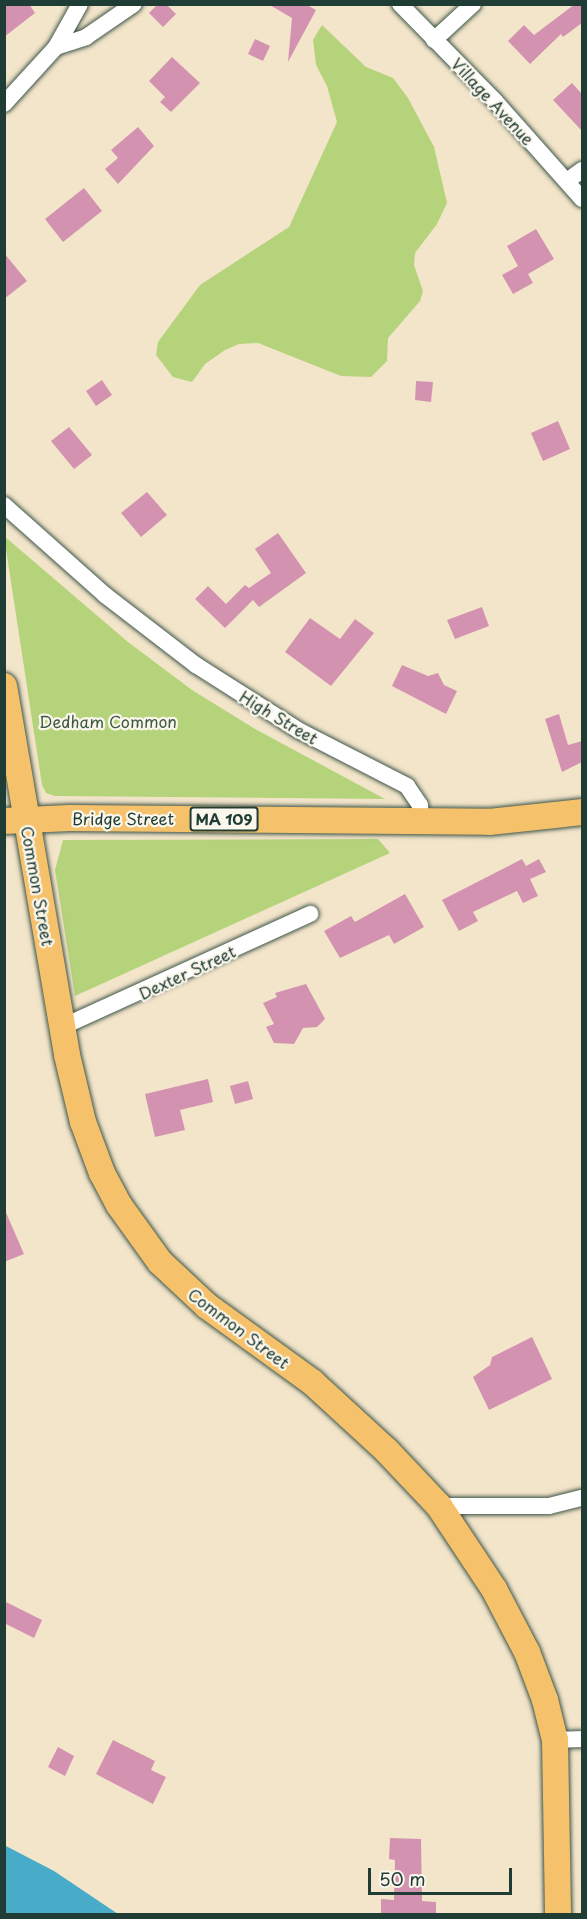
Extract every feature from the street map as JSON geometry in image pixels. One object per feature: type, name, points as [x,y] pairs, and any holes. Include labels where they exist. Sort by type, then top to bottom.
[{"type":"main road","name":"Common Street","points":[[4,686],[16,820],[78,1102],[94,1157],[114,1197],[150,1249],[207,1306],[312,1382],[439,1506],[494,1589],[527,1652],[545,1700],[555,1740],[558,1914]]},
{"type":"main road","name":"MA 109","points":[[421,821],[514,821],[582,812]]},
{"type":"main road","name":"Bridge Street","points":[[16,820],[421,821]]},
{"type":"street","points":[[4,104],[56,47],[80,4]]},
{"type":"street","points":[[56,47],[86,37],[134,4]]},
{"type":"street","name":"Village Avenue","points":[[400,4],[582,199]]},
{"type":"street","points":[[434,40],[473,4]]},
{"type":"street","points":[[567,181],[582,170]]},
{"type":"street","name":"High Street","points":[[4,505],[105,595],[196,665],[298,730],[407,786],[420,805],[421,821]]},
{"type":"street","name":"Dexter Street","points":[[62,1027],[310,914]]},
{"type":"street","points":[[439,1506],[549,1506],[582,1498]]},
{"type":"street","points":[[555,1740],[582,1739]]},
{"type":"green space","points":[[322,25],[366,67],[393,78],[408,98],[434,147],[447,203],[437,224],[415,253],[414,265],[423,291],[420,301],[388,338],[387,361],[371,377],[341,376],[258,343],[239,344],[225,350],[205,364],[192,382],[173,377],[156,355],[158,342],[200,285],[289,227],[337,122],[327,86],[316,65],[313,40]]},
{"type":"green space","name":"Dedham Common","points":[[4,536],[128,642],[192,690],[257,730],[385,799],[55,796],[46,793],[42,785]]},
{"type":"green space","points":[[378,839],[390,853],[75,996],[55,870],[63,840]]},
{"type":"water","points":[[4,1845],[54,1871],[118,1914],[5,1914]]},
{"type":"building","points":[[4,4],[29,4],[35,13],[4,37]]},
{"type":"building","points":[[158,4],[166,4],[176,14],[163,27],[149,13]]},
{"type":"building","points":[[268,4],[305,4],[316,10],[288,62],[292,18]]},
{"type":"building","points":[[575,4],[582,4],[582,23],[563,37],[561,34],[530,64],[508,41],[524,25],[534,35]]},
{"type":"building","points":[[255,39],[270,46],[263,61],[248,54]]},
{"type":"building","points":[[172,57],[200,83],[171,112],[160,102],[165,97],[149,81]]},
{"type":"building","points":[[572,83],[582,94],[582,131],[553,100]]},
{"type":"building","points":[[138,127],[154,146],[118,184],[105,169],[118,158],[111,150]]},
{"type":"building","points":[[84,188],[102,211],[63,242],[45,219]]},
{"type":"building","points":[[536,229],[554,259],[528,274],[533,283],[513,294],[502,275],[518,266],[507,246]]},
{"type":"building","points":[[4,253],[27,281],[4,299]]},
{"type":"building","points":[[102,380],[112,395],[96,406],[86,391]]},
{"type":"building","points":[[416,381],[433,382],[431,402],[415,400]]},
{"type":"building","points":[[558,421],[570,449],[543,461],[531,433]]},
{"type":"building","points":[[69,427],[92,455],[74,469],[51,441]]},
{"type":"building","points":[[147,492],[167,515],[141,537],[121,513]]},
{"type":"building","points":[[278,533],[306,573],[259,607],[253,600],[225,628],[195,599],[208,586],[226,604],[245,585],[249,588],[271,573],[255,549]]},
{"type":"building","points":[[482,607],[489,626],[455,639],[447,620]]},
{"type":"building","points":[[310,618],[340,639],[355,619],[374,633],[331,686],[285,652]]},
{"type":"building","points":[[402,665],[428,676],[438,673],[444,685],[457,691],[446,714],[392,686]]},
{"type":"building","points":[[559,714],[568,745],[582,741],[582,762],[562,772],[545,719]]},
{"type":"building","points":[[522,859],[526,866],[539,859],[546,872],[530,879],[538,896],[523,903],[517,891],[473,912],[478,921],[459,931],[442,900]]},
{"type":"building","points":[[405,894],[424,927],[394,944],[389,935],[340,958],[324,931],[351,916],[355,922]]},
{"type":"building","points":[[306,984],[325,1019],[317,1027],[303,1028],[294,1044],[274,1043],[266,1027],[274,1024],[263,1003],[277,997],[275,993]]},
{"type":"building","points":[[208,1079],[213,1102],[180,1110],[185,1130],[155,1137],[145,1094]]},
{"type":"building","points":[[248,1081],[253,1099],[235,1104],[230,1086]]},
{"type":"building","points":[[4,1208],[24,1254],[4,1262]]},
{"type":"building","points":[[532,1337],[552,1379],[489,1410],[473,1377],[490,1365],[492,1357]]},
{"type":"building","points":[[4,1601],[42,1620],[34,1638],[4,1623]]},
{"type":"building","points":[[113,1740],[155,1761],[151,1770],[166,1777],[153,1804],[96,1774]]},
{"type":"building","points":[[58,1747],[74,1756],[65,1776],[48,1767]]},
{"type":"building","points":[[390,1838],[421,1839],[422,1901],[436,1902],[436,1914],[381,1914],[381,1899],[394,1900],[395,1860],[389,1859]]}]
